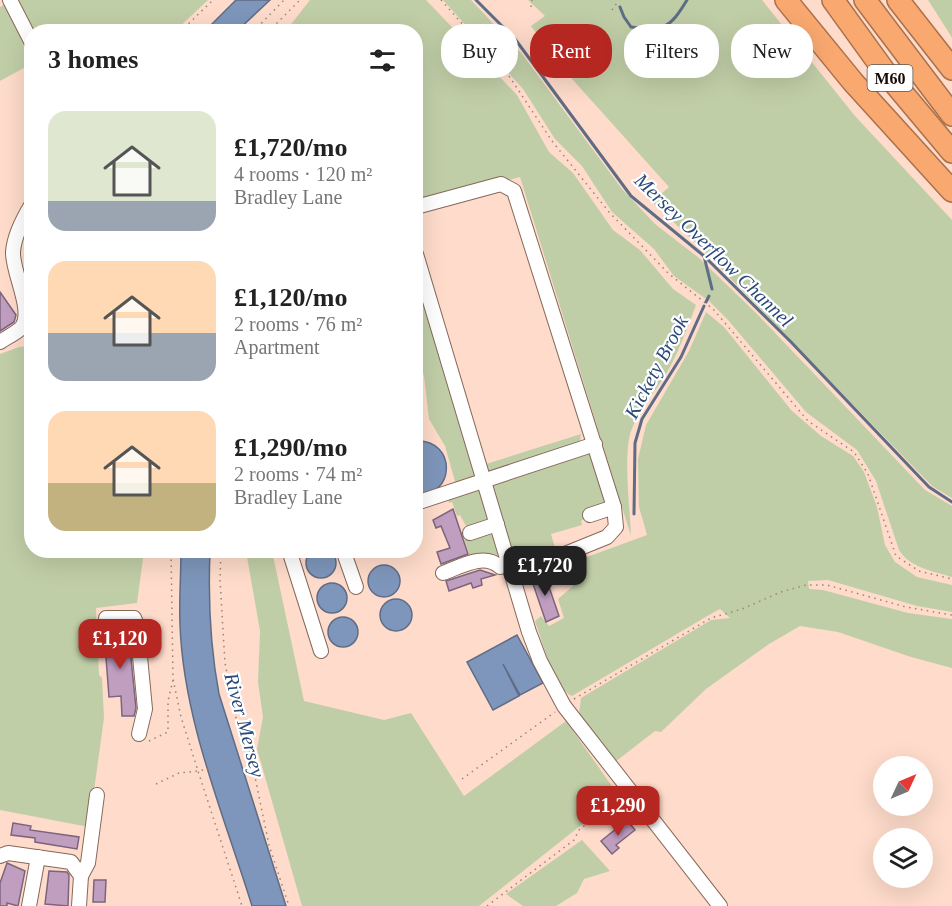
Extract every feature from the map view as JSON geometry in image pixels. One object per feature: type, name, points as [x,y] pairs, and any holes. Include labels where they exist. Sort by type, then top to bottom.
[{"type":"highway","name":"M60","points":[[786,0],[853,81],[952,191]]},
{"type":"highway","name":"M60","points":[[800,0],[853,81]]},
{"type":"highway","name":"M60","points":[[833,0],[885,72],[952,152]]},
{"type":"highway","name":"M60","points":[[866,0],[952,115]]},
{"type":"highway","points":[[898,0],[952,69]]},
{"type":"highway","points":[[917,0],[952,53]]},
{"type":"street","points":[[10,1],[24,28]]},
{"type":"street","points":[[423,205],[501,184],[514,191],[595,444],[614,507],[616,527],[607,537],[511,570],[500,567],[494,561],[482,560],[443,573]]},
{"type":"street","points":[[24,224],[13,252],[16,278],[24,302]]},
{"type":"street","points":[[423,277],[529,632],[551,685],[569,702],[629,789],[720,906]]},
{"type":"street","points":[[0,342],[24,324]]},
{"type":"street","points":[[423,501],[595,444]]},
{"type":"street","points":[[590,515],[614,507]]},
{"type":"street","points":[[470,533],[497,524]]},
{"type":"street","points":[[292,558],[321,651]]},
{"type":"street","points":[[345,558],[356,587]]},
{"type":"street","points":[[106,618],[134,618],[137,625],[145,710],[142,738]]},
{"type":"street","points":[[78,906],[81,876],[88,863],[98,795]]},
{"type":"street","points":[[1,854],[71,862],[81,876]]},
{"type":"street","points":[[29,906],[38,857]]},
{"type":"path","points":[[188,24],[213,0]]},
{"type":"path","points":[[261,24],[284,0]]},
{"type":"path","points":[[276,24],[300,0]]},
{"type":"path","points":[[441,0],[509,76],[552,141],[609,212],[668,273],[714,310],[808,421],[854,452],[868,474],[896,556],[919,571],[952,579]]},
{"type":"path","points":[[531,7],[532,0]]},
{"type":"path","points":[[612,10],[619,0]]},
{"type":"path","points":[[171,558],[173,680],[181,717],[242,906]]},
{"type":"path","points":[[221,558],[225,663],[236,718],[249,748],[269,845],[289,906]]},
{"type":"path","points":[[462,779],[581,694],[711,618],[742,609],[781,592],[806,585],[827,585],[906,607],[952,615]]},
{"type":"path","points":[[142,738],[168,732],[168,701],[173,680]]},
{"type":"path","points":[[156,784],[179,773],[209,769]]},
{"type":"path","points":[[487,906],[574,840],[579,830],[629,789]]},
{"type":"green space","points":[[5,0],[208,0],[182,24],[25,24],[7,4],[24,38],[24,68],[0,81],[0,7],[6,4]]},
{"type":"green space","points":[[310,0],[426,0],[449,24],[441,24],[441,78],[501,78],[517,95],[549,152],[573,173],[613,230],[640,250],[673,289],[696,305],[670,368],[642,409],[631,431],[627,468],[631,536],[520,177],[423,203],[423,24],[291,24]]},
{"type":"green space","points":[[443,0],[471,0],[494,24],[465,24]]},
{"type":"green space","points":[[528,0],[762,0],[781,24],[731,24],[731,78],[813,78],[813,64],[855,116],[952,220],[952,498],[932,486],[698,245],[652,202],[669,187],[571,78],[612,78],[612,24],[534,24],[545,16]]},
{"type":"green space","points":[[928,0],[952,0],[952,38],[951,36]]},
{"type":"green space","points":[[518,50],[530,65],[530,78],[540,78],[622,189],[655,224],[699,258],[756,313],[925,490],[952,506],[952,577],[922,568],[904,556],[899,550],[876,481],[857,450],[806,412],[728,320],[709,301],[674,276],[654,249],[612,212],[582,166],[555,139],[523,89],[513,78],[518,78]]},
{"type":"green space","points":[[423,300],[477,472],[473,480],[456,485],[445,446],[429,419],[424,376]]},
{"type":"green space","points":[[706,312],[724,327],[792,411],[821,436],[853,456],[864,472],[877,507],[885,545],[895,562],[917,577],[952,585],[952,612],[917,606],[828,580],[808,581],[809,589],[823,590],[908,613],[952,619],[952,668],[911,657],[838,632],[800,626],[769,644],[706,689],[661,732],[655,731],[615,762],[579,713],[581,698],[711,620],[730,618],[720,609],[572,696],[566,692],[554,674],[535,621],[541,616],[549,626],[564,618],[558,599],[573,586],[576,561],[647,535],[639,507],[638,459],[646,425],[689,351]]},
{"type":"green space","points":[[24,347],[24,558],[143,558],[137,603],[96,608],[99,675],[102,678],[104,718],[89,827],[0,810],[0,354]]},
{"type":"green space","points":[[581,434],[579,447],[492,473],[483,465]]},
{"type":"green space","points":[[585,452],[595,456],[610,501],[581,521],[582,525],[551,534],[557,555],[517,569],[493,493],[494,485],[499,480]]},
{"type":"green space","points":[[478,489],[483,493],[490,519],[467,528],[448,499]]},
{"type":"green space","points":[[488,530],[493,531],[502,555],[495,558],[470,557],[464,538]]},
{"type":"green space","points":[[247,558],[273,558],[304,701],[384,720],[411,713],[464,796],[566,721],[614,789],[609,803],[479,906],[302,906],[257,749],[263,717],[258,682],[260,631]]},
{"type":"green space","points":[[582,840],[610,871],[584,879],[577,893],[556,906],[523,906],[506,894]]},
{"type":"water","points":[[236,0],[270,0],[244,24],[212,24]]},
{"type":"water","points":[[423,442],[439,449],[445,458],[444,478],[439,487],[429,493],[423,493]]},
{"type":"water","points":[[181,558],[210,558],[210,622],[219,694],[286,906],[252,906],[197,731],[183,660],[180,615]]},
{"type":"water","points":[[307,558],[335,558],[335,569],[327,577],[315,577],[307,569]]},
{"type":"water","points":[[384,565],[395,570],[400,581],[395,592],[384,597],[373,592],[368,581],[373,570]]},
{"type":"water","points":[[332,583],[343,587],[347,598],[343,609],[332,613],[321,609],[317,598],[321,587]]},
{"type":"water","points":[[396,599],[407,604],[412,615],[407,626],[396,631],[385,626],[380,615],[385,604]]},
{"type":"water","points":[[343,617],[354,621],[358,632],[354,643],[343,647],[332,643],[328,632],[332,621]]},
{"type":"water","points":[[517,635],[543,683],[520,695],[503,664],[519,696],[493,710],[467,662]]},
{"type":"building","points":[[0,292],[16,315],[14,322],[0,331]]},
{"type":"building","points":[[453,509],[468,554],[441,564],[437,552],[450,548],[441,526],[436,528],[433,520]]},
{"type":"building","points":[[480,570],[495,575],[481,579],[482,585],[473,588],[471,583],[449,591],[446,581]]},
{"type":"building","points":[[544,572],[559,616],[546,622],[531,578]]},
{"type":"building","points":[[128,629],[136,708],[134,716],[122,716],[121,696],[109,697],[104,631]]},
{"type":"building","points":[[627,820],[635,830],[616,845],[619,848],[612,854],[601,841]]},
{"type":"building","points":[[13,823],[31,826],[30,830],[79,837],[77,849],[35,842],[35,838],[11,835]]},
{"type":"building","points":[[7,863],[25,871],[18,906],[7,903],[7,906],[0,906],[0,883]]},
{"type":"building","points":[[49,871],[67,872],[69,875],[68,906],[45,904]]},
{"type":"building","points":[[94,880],[106,880],[105,902],[93,902]]},
{"type":"waterway","name":"Mersey Overflow Channel","points":[[476,0],[515,39],[631,196],[704,256],[791,342],[929,487],[952,502]]},
{"type":"waterway","points":[[620,7],[631,27],[651,29],[671,22],[687,0]]},
{"type":"waterway","name":"Kickety Brook","points":[[704,256],[712,289]]},
{"type":"waterway","name":"Kickety Brook","points":[[706,302],[709,296]]},
{"type":"waterway","name":"Kickety Brook","points":[[634,514],[635,443],[642,419],[681,357],[704,306]]},
{"type":"water label","name":"River Mersey","points":[[245,725]]}]
